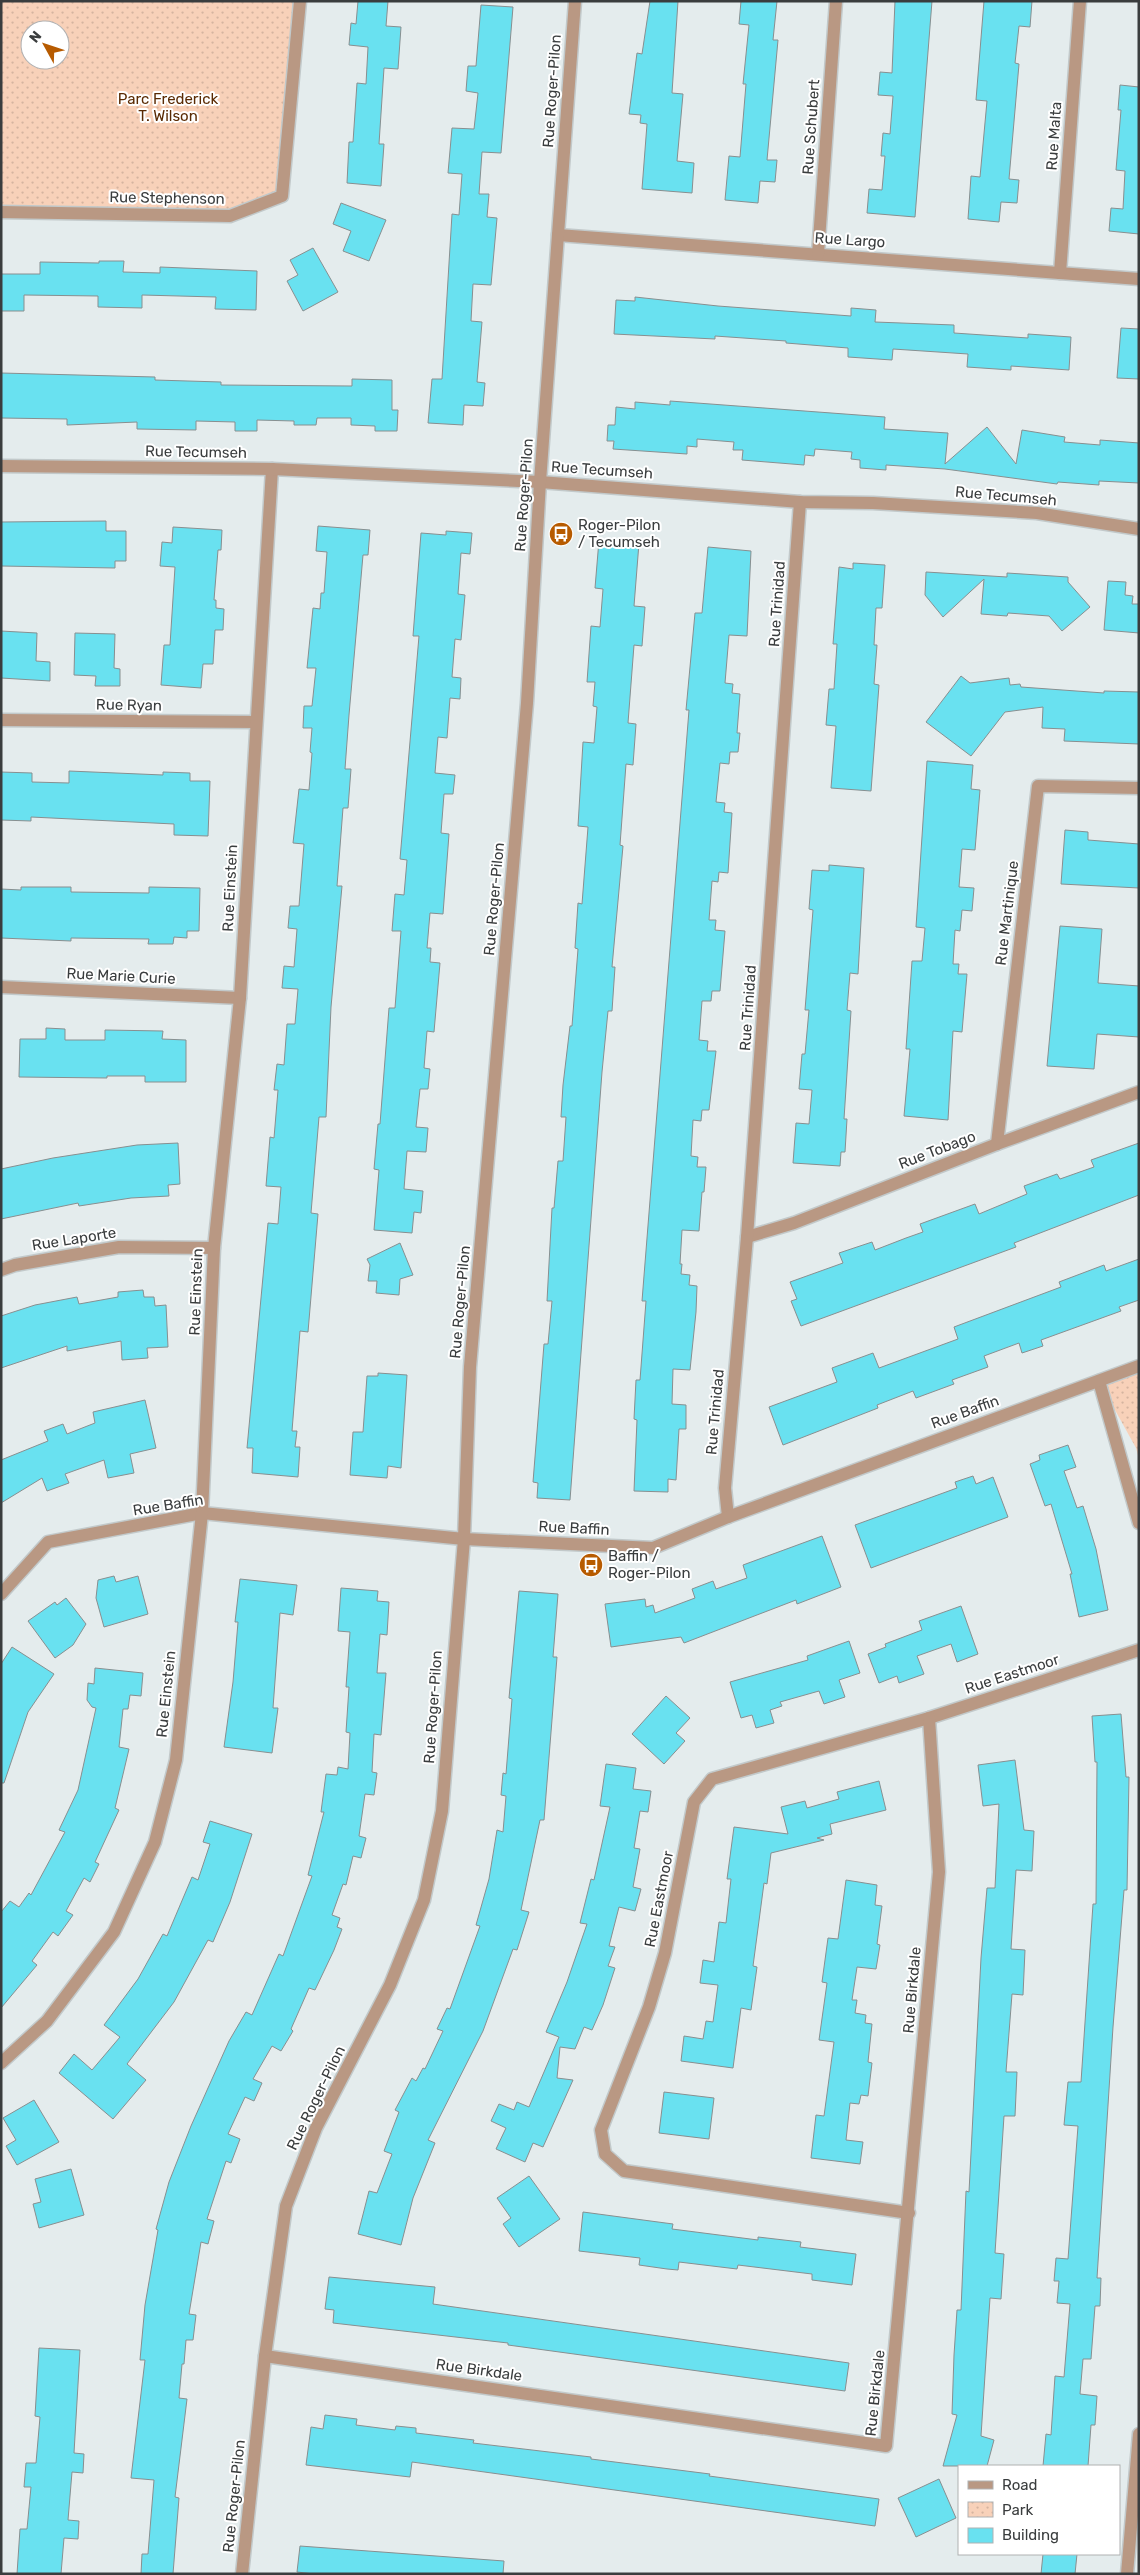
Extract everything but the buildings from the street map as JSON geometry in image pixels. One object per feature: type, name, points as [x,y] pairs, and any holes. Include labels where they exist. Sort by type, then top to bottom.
[{"type":"street","name":"Rue Stephenson","points":[[1,212],[230,216],[282,196],[300,1]]},
{"type":"street","name":"Rue Roger-Pilon","points":[[242,2574],[265,2356],[286,2206],[316,2128],[390,1985],[424,1900],[442,1811],[464,1539],[470,1366],[527,703],[540,482],[574,1]]},
{"type":"street","name":"Rue Schubert","points":[[818,254],[836,1]]},
{"type":"street","name":"Rue Malta","points":[[1060,273],[1080,1]]},
{"type":"street","name":"Rue Largo","points":[[558,234],[1139,279]]},
{"type":"street","name":"Rue Tecumseh","points":[[1,466],[272,469],[540,482],[800,502],[873,503],[1037,513],[1139,529]]},
{"type":"street","name":"Rue Einstein","points":[[1,2063],[47,2021],[114,1932],[155,1842],[176,1760],[202,1513],[214,1248],[240,998],[272,469]]},
{"type":"street","name":"Rue Trinidad","points":[[728,1517],[725,1488],[748,1236],[800,502]]},
{"type":"street","name":"Rue Ryan","points":[[1,720],[256,722]]},
{"type":"street","name":"Rue Martinique","points":[[997,1144],[1038,786],[1139,788]]},
{"type":"street","name":"Rue Marie Curie","points":[[1,987],[240,998]]},
{"type":"street","name":"Rue Tobago","points":[[748,1236],[794,1223],[997,1144],[1139,1092]]},
{"type":"street","name":"Rue Laporte","points":[[1,1270],[15,1265],[119,1247],[214,1248]]},
{"type":"street","name":"Rue Baffin","points":[[1,1594],[48,1542],[202,1513],[464,1539],[653,1548],[728,1517],[1139,1366]]},
{"type":"street","points":[[1099,1381],[1139,1523]]},
{"type":"street","name":"Rue Eastmoor","points":[[909,2213],[624,2170],[605,2154],[602,2130],[649,2007],[662,1962],[694,1802],[712,1779],[929,1718],[1139,1650]]},
{"type":"street","name":"Rue Birkdale","points":[[265,2356],[886,2446],[939,1872],[929,1718]]},
{"type":"street","points":[[1127,2574],[1139,2434]]},
{"type":"green space","name":"Parc Frederick T. Wilson","points":[[1,1],[300,1],[282,196],[230,216],[1,212]]},
{"type":"green space","points":[[1139,1370],[1139,1459],[1136,1448],[1099,1381]]},
{"type":"place","name":"Roger-Pilon / Tecumseh","points":[[561,534]]},
{"type":"place","name":"Baffin / Roger-Pilon","points":[[591,1565]]}]
